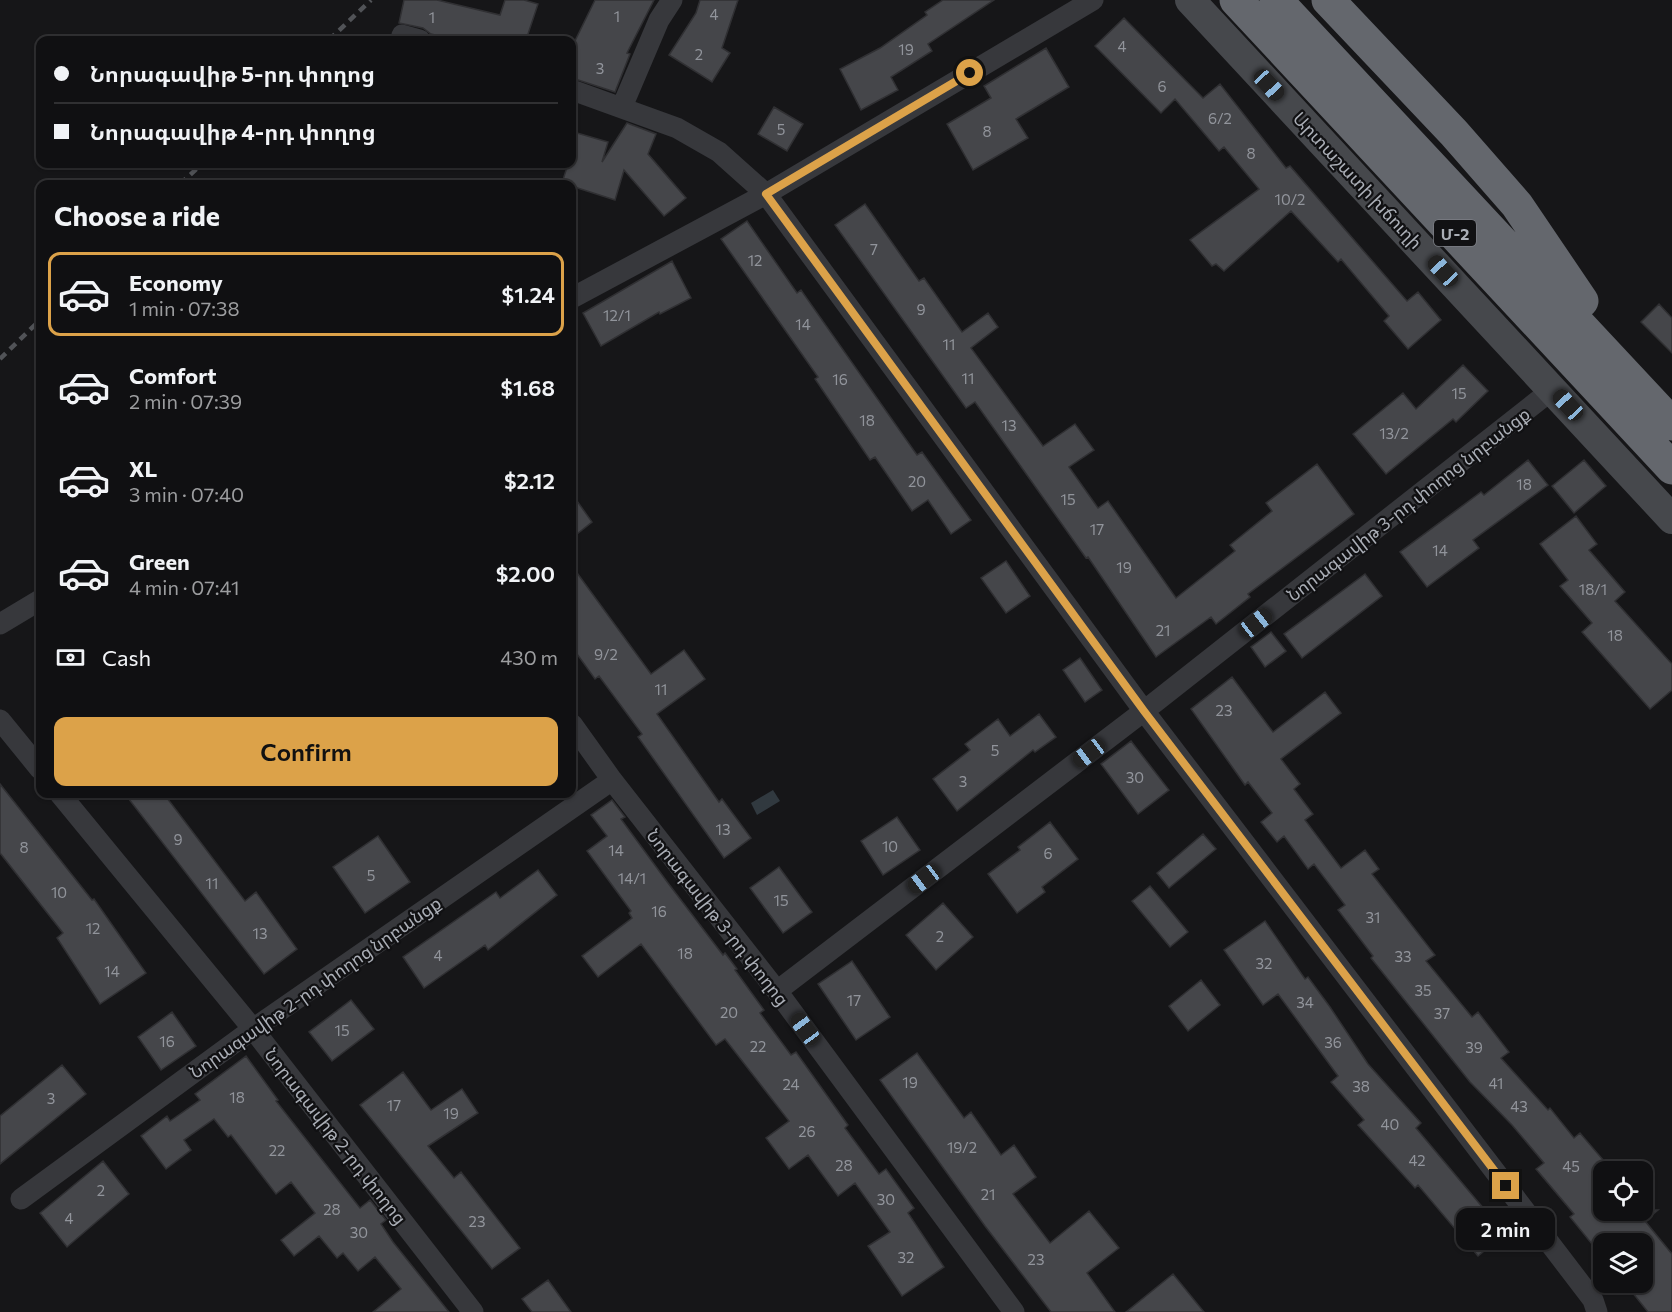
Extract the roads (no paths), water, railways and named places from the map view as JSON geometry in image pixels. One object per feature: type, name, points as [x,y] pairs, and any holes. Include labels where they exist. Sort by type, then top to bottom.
[{"type":"highway","name":"Արտաշատի խճուղի","points":[[1236,0],[1672,468]]},
{"type":"highway","name":"Մ-2","points":[[1276,0],[1640,387],[1672,424]]},
{"type":"highway","points":[[1328,0],[1454,133],[1517,205],[1640,387]]},
{"type":"street","points":[[622,107],[659,20],[672,0]]},
{"type":"street","points":[[576,296],[766,194],[1093,0]]},
{"type":"street","name":"Արտաշատի խճուղի","points":[[1190,0],[1672,519]]},
{"type":"street","points":[[576,91],[677,128],[719,152],[766,194],[1144,711],[1593,1300],[1597,1312]]},
{"type":"street","name":"Նորագավիթ 3-րդ փողոց նրբանցք","points":[[777,991],[1144,711],[1553,389]]},
{"type":"street","points":[[0,624],[36,602]]},
{"type":"street","points":[[0,720],[36,764]]},
{"type":"street","name":"Նորագավիթ 3-րդ փողոց","points":[[576,730],[612,780],[777,991],[1014,1312]]},
{"type":"street","name":"Նորագավիթ 2-րդ փողոց նրբանցք","points":[[21,1198],[253,1029],[612,780]]},
{"type":"street","name":"Նորագավիթ 2-րդ փողոց","points":[[63,798],[253,1029],[473,1312]]},
{"type":"railway","points":[[333,36],[371,0]]},
{"type":"railway","points":[[184,180],[198,168]]},
{"type":"railway","points":[[0,359],[36,324]]}]
